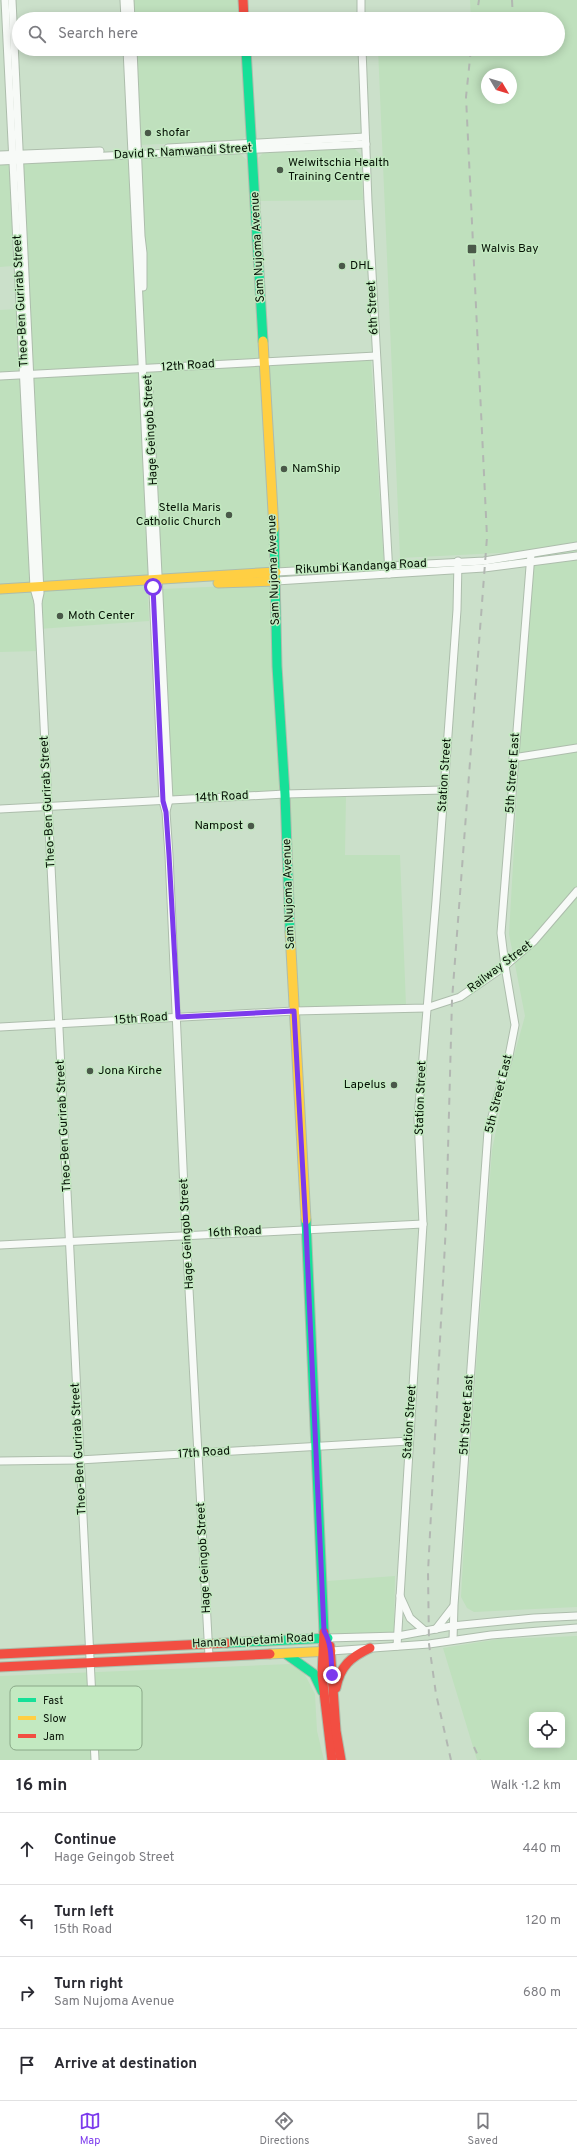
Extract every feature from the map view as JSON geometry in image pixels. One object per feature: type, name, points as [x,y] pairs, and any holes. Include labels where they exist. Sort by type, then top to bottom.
[{"type":"main road","points":[[243,0],[244,12]]},
{"type":"main road","points":[[249,0],[250,12]]},
{"type":"main road","name":"Sam Nujoma Avenue","points":[[247,56],[254,148]]},
{"type":"main road","name":"Sam Nujoma Avenue","points":[[251,56],[264,360],[276,577],[277,666],[285,794],[294,1011],[332,1760]]},
{"type":"main road","name":"Rikumbi Kandanga Road","points":[[0,595],[276,577]]},
{"type":"main road","name":"Rikumbi Kandanga Road","points":[[0,589],[37,593]]},
{"type":"main road","name":"Hanna Mupetami Road","points":[[0,1654],[325,1636]]},
{"type":"main road","points":[[329,1702],[342,1667],[350,1658],[370,1648]]},
{"type":"main road","name":"Hanna Mupetami Road","points":[[0,1667],[327,1651]]},
{"type":"main road","points":[[286,1654],[314,1674],[329,1702]]},
{"type":"main road","name":"Sam Nujoma Avenue","points":[[329,1702],[341,1760]]},
{"type":"street","name":"Theo-Ben Gurirab Street","points":[[5,0],[16,158],[70,1242],[79,1460],[92,1686]]},
{"type":"street","name":"Theo-Ben Gurirab Street","points":[[12,0],[12,12]]},
{"type":"street","points":[[124,0],[125,12]]},
{"type":"street","points":[[130,0],[131,12]]},
{"type":"street","points":[[361,0],[361,12]]},
{"type":"street","name":"Theo-Ben Gurirab Street","points":[[13,56],[16,158]]},
{"type":"street","name":"Hage Geingob Street","points":[[128,56],[135,152]]},
{"type":"street","name":"Hage Geingob Street","points":[[133,56],[135,152],[166,812],[178,1017],[186,1234],[209,1656]]},
{"type":"street","name":"6th Street","points":[[362,56],[376,356],[389,574]]},
{"type":"street","name":"David R. Namwandi Street","points":[[0,162],[16,158],[254,148],[365,141]]},
{"type":"street","name":"David R. Namwandi Street","points":[[0,155],[16,158]]},
{"type":"street","name":"12th Road","points":[[0,376],[145,369],[264,360],[376,356]]},
{"type":"street","name":"Rikumbi Kandanga Road","points":[[276,577],[388,566],[489,560],[577,546]]},
{"type":"street","name":"5th Street East","points":[[453,1640],[452,1626],[488,1131],[515,1026],[501,932],[531,554]]},
{"type":"street","name":"Rikumbi Kandanga Road","points":[[276,577],[389,574],[530,563],[577,556]]},
{"type":"street","name":"Station Street","points":[[397,1646],[399,1594],[423,1224],[418,1118],[436,901],[457,610],[458,561]]},
{"type":"street","points":[[514,758],[577,748]]},
{"type":"street","name":"14th Road","points":[[0,809],[285,794],[444,790]]},
{"type":"street","name":"Railway Street","points":[[426,1008],[460,997],[505,966],[534,941],[577,891]]},
{"type":"street","name":"15th Road","points":[[0,1027],[294,1011],[426,1008]]},
{"type":"street","name":"16th Road","points":[[0,1245],[186,1234],[423,1224]]},
{"type":"street","name":"17th Road","points":[[0,1461],[79,1460],[198,1454],[409,1440]]},
{"type":"street","points":[[399,1594],[410,1618],[425,1631]]},
{"type":"street","points":[[436,1629],[454,1605]]},
{"type":"street","name":"Hanna Mupetami Road","points":[[325,1636],[398,1636],[452,1626],[534,1618],[577,1616]]},
{"type":"street","name":"Hanna Mupetami Road","points":[[327,1651],[429,1644],[534,1630],[577,1628]]},
{"type":"street","name":"Theo-Ben Gurirab Street","points":[[94,1750],[94,1760]]},
{"type":"shaded area","points":[[133,0],[240,0],[241,12],[134,12]]},
{"type":"shaded area","points":[[470,0],[577,0],[577,1607],[474,1612],[467,1608],[461,1597],[466,1507],[492,1150],[504,1092],[525,1016],[509,934],[531,555],[499,553],[400,558],[378,56],[565,56],[565,12],[471,12]]},
{"type":"shaded area","points":[[135,56],[243,56],[247,135],[242,140],[140,145]]},
{"type":"shaded area","points":[[354,148],[361,155],[363,200],[258,201],[257,159],[265,151]]},
{"type":"shaded area","points":[[239,153],[247,160],[261,359],[33,372],[26,265],[0,267],[0,165]]},
{"type":"shaded area","points":[[17,309],[20,371],[0,372],[0,310]]},
{"type":"shaded area","points":[[371,360],[384,564],[278,570],[267,365]]},
{"type":"shaded area","points":[[261,366],[272,571],[147,580],[149,621],[39,629],[40,651],[0,652],[0,379]]},
{"type":"shaded area","points":[[273,584],[281,791],[173,796],[162,589]]},
{"type":"shaded area","points":[[346,796],[345,855],[400,855],[406,1005],[296,1007],[288,797]]},
{"type":"shaded area","points":[[395,1576],[394,1632],[328,1635],[327,1581]]},
{"type":"shaded area","points":[[577,1636],[577,1760],[477,1760],[443,1648],[499,1639]]},
{"type":"shaded area","points":[[290,1664],[304,1673],[315,1694],[317,1731],[324,1760],[0,1760],[0,1676]]},
{"type":"railway","points":[[477,12],[479,0]]},
{"type":"railway","points":[[512,0],[513,12]]},
{"type":"railway","points":[[451,1760],[436,1694],[429,1644],[428,1572],[446,1224],[452,1000],[487,537],[466,97],[470,56]]},
{"type":"railway","points":[[474,1747],[480,1760]]},
{"type":"traffic: fast","points":[[246,56],[263,341]]},
{"type":"traffic: fast","points":[[274,529],[277,666],[285,794],[290,932]]},
{"type":"traffic: fast","points":[[306,1220],[324,1632]]},
{"type":"traffic: fast","points":[[227,1643],[328,1638]]},
{"type":"traffic: fast","points":[[286,1654],[314,1674],[322,1691]]},
{"type":"traffic: slow","points":[[263,341],[274,529]]},
{"type":"traffic: slow","points":[[0,589],[276,572]]},
{"type":"traffic: slow","points":[[218,583],[276,581]]},
{"type":"traffic: slow","points":[[290,932],[306,1220]]},
{"type":"traffic: slow","points":[[270,1654],[331,1651]]},
{"type":"traffic: jam","points":[[243,0],[244,12]]},
{"type":"traffic: jam","points":[[324,1632],[322,1675],[332,1760]]},
{"type":"traffic: jam","points":[[0,1654],[227,1643]]},
{"type":"traffic: jam","points":[[330,1646],[336,1731],[341,1760]]},
{"type":"traffic: jam","points":[[336,1688],[340,1674],[347,1663],[357,1655],[370,1648]]},
{"type":"traffic: jam","points":[[0,1667],[270,1654]]},
{"type":"place","name":"shofar","points":[[148,133]]},
{"type":"place","name":"Welwitschia Health Training Centre","points":[[280,170]]},
{"type":"place","name":"Walvis Bay","points":[[472,249]]},
{"type":"place","name":"DHL","points":[[342,266]]},
{"type":"place","name":"NamShip","points":[[284,469]]},
{"type":"place","name":"Stella Maris Catholic Church","points":[[229,515]]},
{"type":"place","name":"Moth Center","points":[[60,616]]},
{"type":"place","name":"Nampost","points":[[251,826]]},
{"type":"place","name":"Jona Kirche","points":[[90,1071]]},
{"type":"place","name":"Lapelus","points":[[394,1085]]},
{"type":"route","points":[[153,587],[163,801],[166,812],[169,855],[178,1017],[294,1011],[306,1229],[324,1631],[328,1638],[331,1651],[332,1675]]}]
